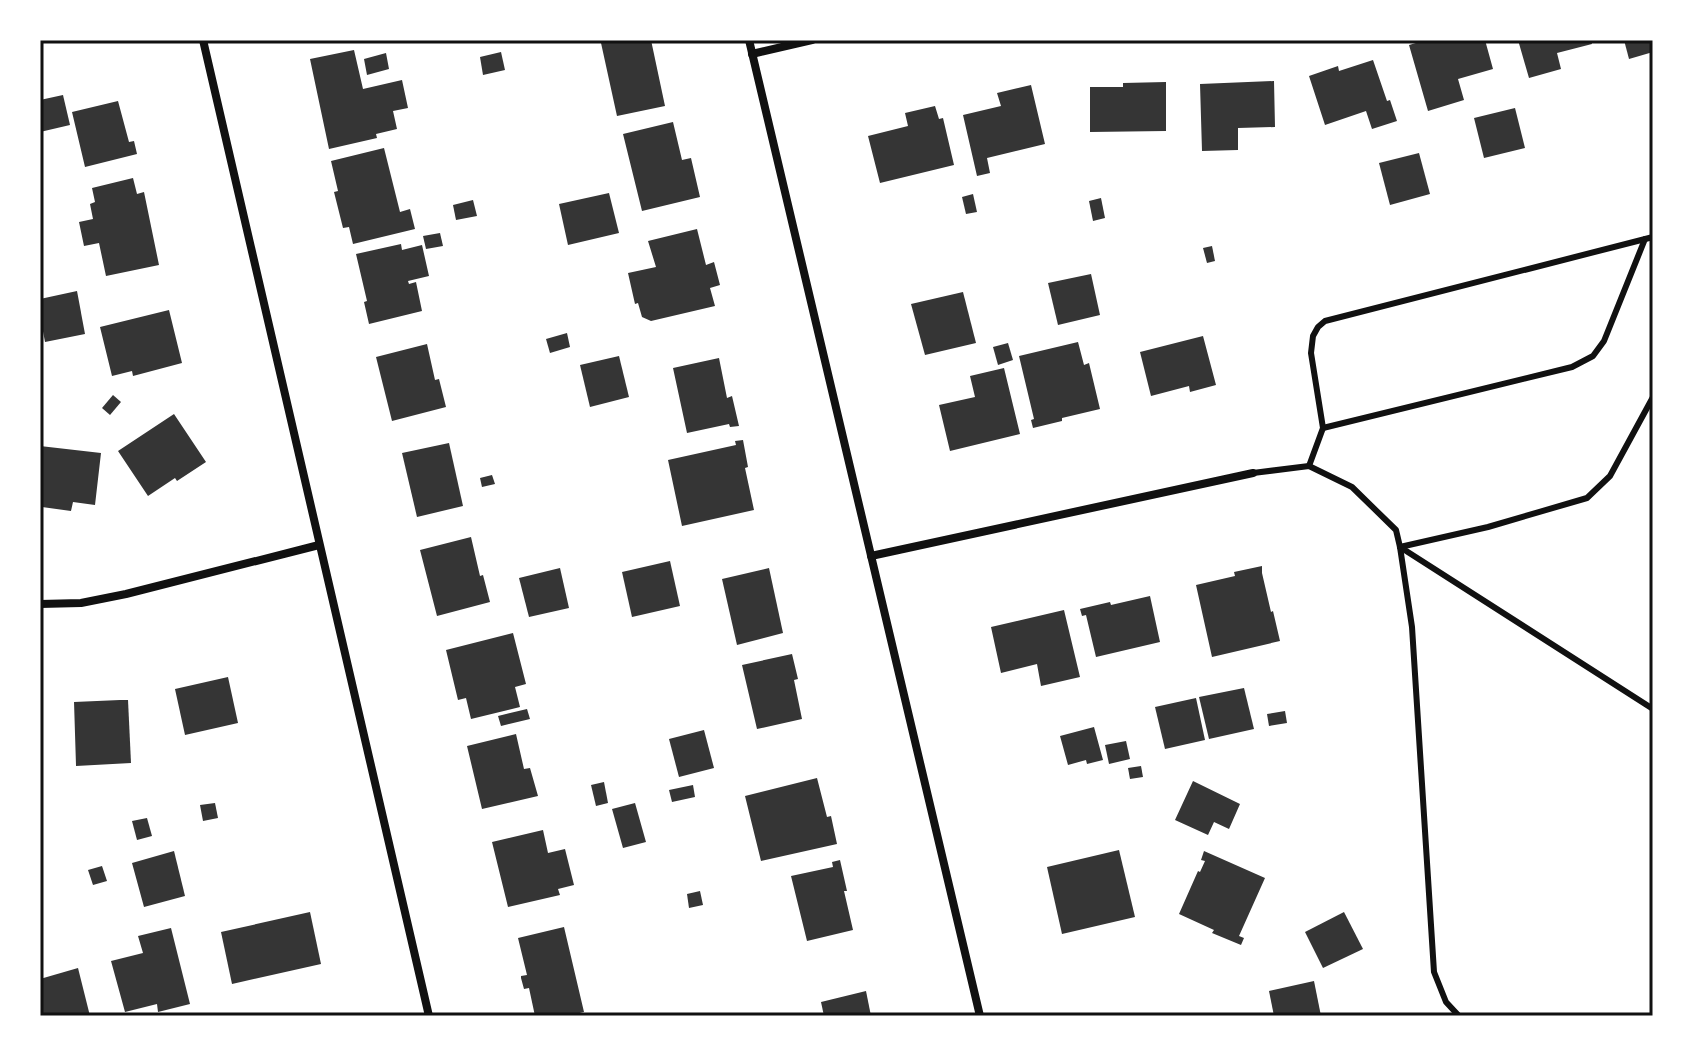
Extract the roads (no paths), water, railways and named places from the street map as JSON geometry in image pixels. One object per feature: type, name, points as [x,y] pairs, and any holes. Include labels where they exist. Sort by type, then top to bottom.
[{"type":"street","points":[[203,40],[429,1016]]},
{"type":"street","points":[[749,40],[980,1016]]},
{"type":"street","points":[[752,54],[812,40]]},
{"type":"street","points":[[871,556],[1253,473]]},
{"type":"street","points":[[40,604],[81,603],[126,594],[319,545]]},
{"type":"lane","points":[[1309,466],[1323,428],[1311,353],[1313,336],[1325,321],[1653,237]]},
{"type":"lane","points":[[1323,428],[1572,367],[1593,356],[1604,341],[1645,239]]},
{"type":"lane","points":[[1400,547],[1488,527],[1587,498],[1610,476],[1653,397]]},
{"type":"lane","points":[[1253,473],[1309,466],[1352,487],[1396,530],[1412,627],[1434,972],[1446,1002],[1459,1016]]},
{"type":"lane","points":[[1400,547],[1653,709]]}]
